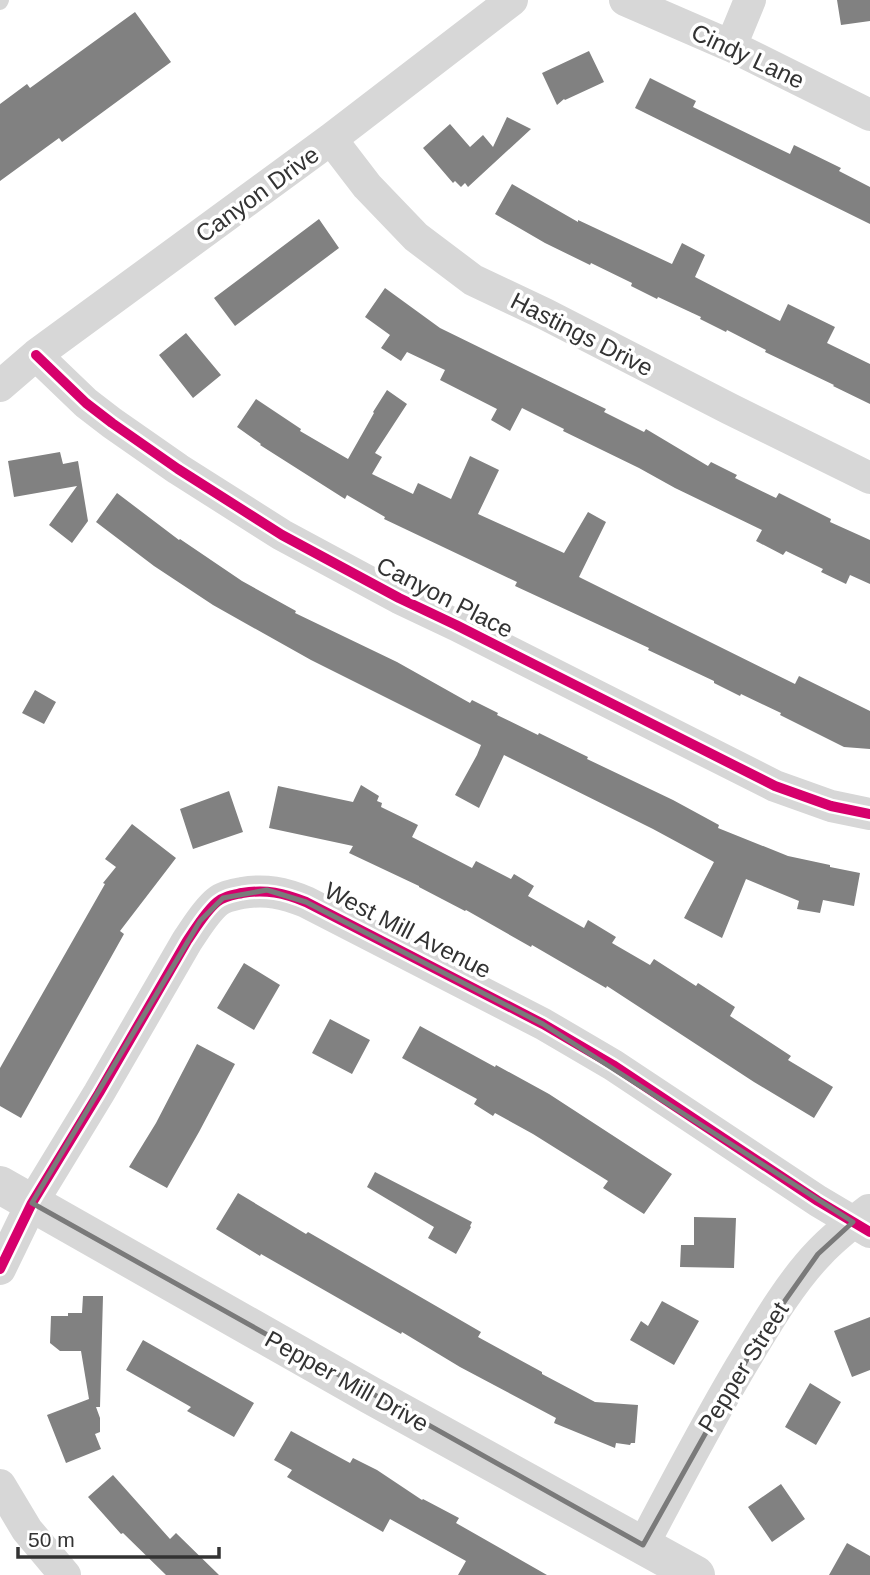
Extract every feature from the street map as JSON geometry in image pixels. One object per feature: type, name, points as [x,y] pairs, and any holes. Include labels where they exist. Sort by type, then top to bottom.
[{"type":"street","name":"Canyon Drive","points":[[0,386],[36,355],[331,139],[512,0]]},
{"type":"street","name":"Cindy Lane","points":[[625,0],[731,46],[870,115]]},
{"type":"street","points":[[731,46],[750,0]]},
{"type":"street","name":"Hastings Drive","points":[[331,139],[367,186],[416,237],[473,279],[870,478]]},
{"type":"street","name":"Canyon Place","points":[[36,355],[111,423],[294,542],[399,598],[775,786],[831,807],[870,814]]},
{"type":"street","name":"West Mill Avenue","points":[[0,1269],[16,1194],[99,1093],[200,922],[223,898],[267,890],[306,901],[543,1024],[613,1065],[818,1201],[864,1221]]},
{"type":"street","name":"Pepper Mill Drive","points":[[16,1194],[696,1575]]},
{"type":"street","name":"Pepper Street","points":[[643,1545],[708,1421],[797,1281],[835,1237],[864,1221]]},
{"type":"street","points":[[0,1485],[27,1530],[65,1575]]},
{"type":"highlighted area","points":[[267,890],[306,902],[543,1024],[853,1222],[818,1254],[760,1336],[643,1545],[32,1203],[200,921],[223,898]]},
{"type":"building","points":[[837,0],[870,0],[870,21],[841,25]]},
{"type":"building","points":[[135,12],[171,62],[62,142],[59,138],[0,181],[0,104],[27,84],[30,88]]},
{"type":"building","points":[[589,51],[604,82],[564,99],[557,105],[542,73]]},
{"type":"building","points":[[650,78],[696,101],[693,107],[790,154],[794,145],[841,168],[839,171],[870,187],[870,224],[635,108]]},
{"type":"building","points":[[507,117],[531,129],[468,187],[465,183],[461,187],[455,181],[453,183],[423,148],[450,124],[470,147],[483,135],[493,147]]},
{"type":"building","points":[[512,184],[578,222],[672,264],[682,243],[705,255],[695,277],[780,321],[788,304],[835,327],[827,343],[870,364],[870,404],[727,330],[726,332],[700,319],[701,317],[658,297],[657,299],[631,286],[632,283],[545,243],[495,214]]},
{"type":"building","points":[[319,219],[339,248],[235,326],[214,298]]},
{"type":"building","points":[[385,288],[440,328],[606,409],[604,412],[644,432],[646,429],[708,466],[711,462],[737,475],[735,478],[776,498],[779,493],[831,519],[830,522],[870,540],[870,584],[850,575],[846,584],[786,551],[783,555],[756,541],[762,530],[522,408],[510,431],[491,420],[497,409],[440,380],[445,370],[407,352],[401,361],[381,348],[390,335],[365,317]]},
{"type":"building","points":[[186,333],[221,375],[193,398],[159,355]]},
{"type":"building","points":[[387,390],[407,404],[375,453],[382,457],[372,474],[413,494],[418,483],[451,499],[470,456],[499,470],[478,514],[564,553],[588,512],[606,522],[579,577],[795,684],[799,676],[870,711],[870,749],[844,747],[780,715],[781,713],[741,694],[740,696],[648,650],[649,648],[515,586],[517,582],[384,519],[385,517],[347,495],[345,499],[260,445],[237,427],[256,399],[301,429],[300,431],[348,459]]},
{"type":"building","points":[[60,452],[63,464],[78,461],[88,521],[72,543],[49,525],[77,486],[14,497],[8,461]]},
{"type":"building","points":[[117,493],[179,540],[242,581],[296,611],[295,613],[397,662],[470,703],[472,700],[498,713],[497,715],[588,757],[587,759],[719,825],[718,828],[788,856],[860,873],[854,906],[823,900],[820,913],[797,909],[799,901],[746,879],[722,938],[684,918],[714,862],[653,829],[504,755],[479,808],[455,795],[481,745],[311,660],[213,605],[154,566],[96,522]]},
{"type":"building","points":[[35,690],[56,702],[44,724],[22,713]]},
{"type":"building","points":[[361,785],[379,796],[377,801],[382,803],[381,807],[418,825],[412,837],[472,868],[476,861],[511,879],[514,874],[534,886],[528,896],[584,928],[588,920],[616,937],[612,943],[650,965],[654,959],[735,1007],[730,1016],[791,1056],[788,1060],[833,1087],[814,1118],[607,986],[606,988],[466,910],[349,853],[353,846],[269,828],[278,786],[353,802]]},
{"type":"building","points":[[229,791],[243,832],[193,849],[180,809]]},
{"type":"building","points":[[132,824],[176,858],[120,931],[124,934],[21,1118],[0,1106],[0,1068],[105,884],[103,883],[116,867],[105,859]]},
{"type":"building","points":[[244,963],[280,985],[254,1030],[217,1008]]},
{"type":"building","points":[[330,1019],[370,1040],[352,1074],[312,1053]]},
{"type":"building","points":[[420,1026],[549,1094],[672,1174],[644,1214],[603,1188],[608,1181],[533,1134],[495,1113],[493,1116],[474,1104],[477,1099],[402,1058]]},
{"type":"building","points":[[197,1044],[235,1064],[167,1188],[129,1167],[156,1123]]},
{"type":"building","points":[[375,1172],[472,1222],[456,1254],[428,1238],[434,1227],[367,1187]]},
{"type":"building","points":[[238,1193],[481,1332],[478,1337],[542,1374],[595,1402],[638,1405],[635,1443],[616,1443],[615,1448],[554,1423],[556,1418],[261,1254],[260,1256],[216,1229]]},
{"type":"building","points":[[694,1217],[736,1218],[734,1268],[680,1267],[681,1245],[694,1245]]},
{"type":"building","points":[[83,1296],[103,1296],[100,1407],[96,1407],[100,1418],[100,1432],[95,1434],[101,1449],[66,1463],[47,1415],[89,1399],[81,1351],[60,1351],[50,1343],[51,1316],[82,1313]]},
{"type":"building","points":[[662,1301],[699,1321],[674,1365],[630,1340],[641,1321],[648,1326]]},
{"type":"building","points":[[870,1317],[870,1370],[852,1377],[834,1331]]},
{"type":"building","points":[[143,1340],[254,1403],[234,1437],[187,1411],[191,1407],[126,1370]]},
{"type":"building","points":[[810,1383],[841,1402],[816,1445],[785,1427]]},
{"type":"building","points":[[291,1431],[350,1463],[353,1458],[377,1470],[422,1500],[459,1518],[456,1523],[547,1575],[458,1575],[466,1561],[390,1519],[383,1532],[287,1477],[292,1470],[274,1460]]},
{"type":"building","points":[[113,1475],[170,1539],[176,1533],[219,1575],[166,1575],[121,1534],[88,1497]]},
{"type":"building","points":[[781,1484],[805,1519],[772,1542],[748,1507]]},
{"type":"building","points":[[847,1543],[870,1556],[870,1575],[829,1575]]},
{"type":"cycle path","points":[[36,355],[86,403],[112,423],[178,469],[282,535],[399,598],[775,786],[831,806],[870,814]]},
{"type":"cycle path","points":[[0,1269],[32,1203],[197,926],[223,898],[259,891],[282,894],[306,902],[543,1024],[613,1065],[818,1201],[870,1232]]}]
